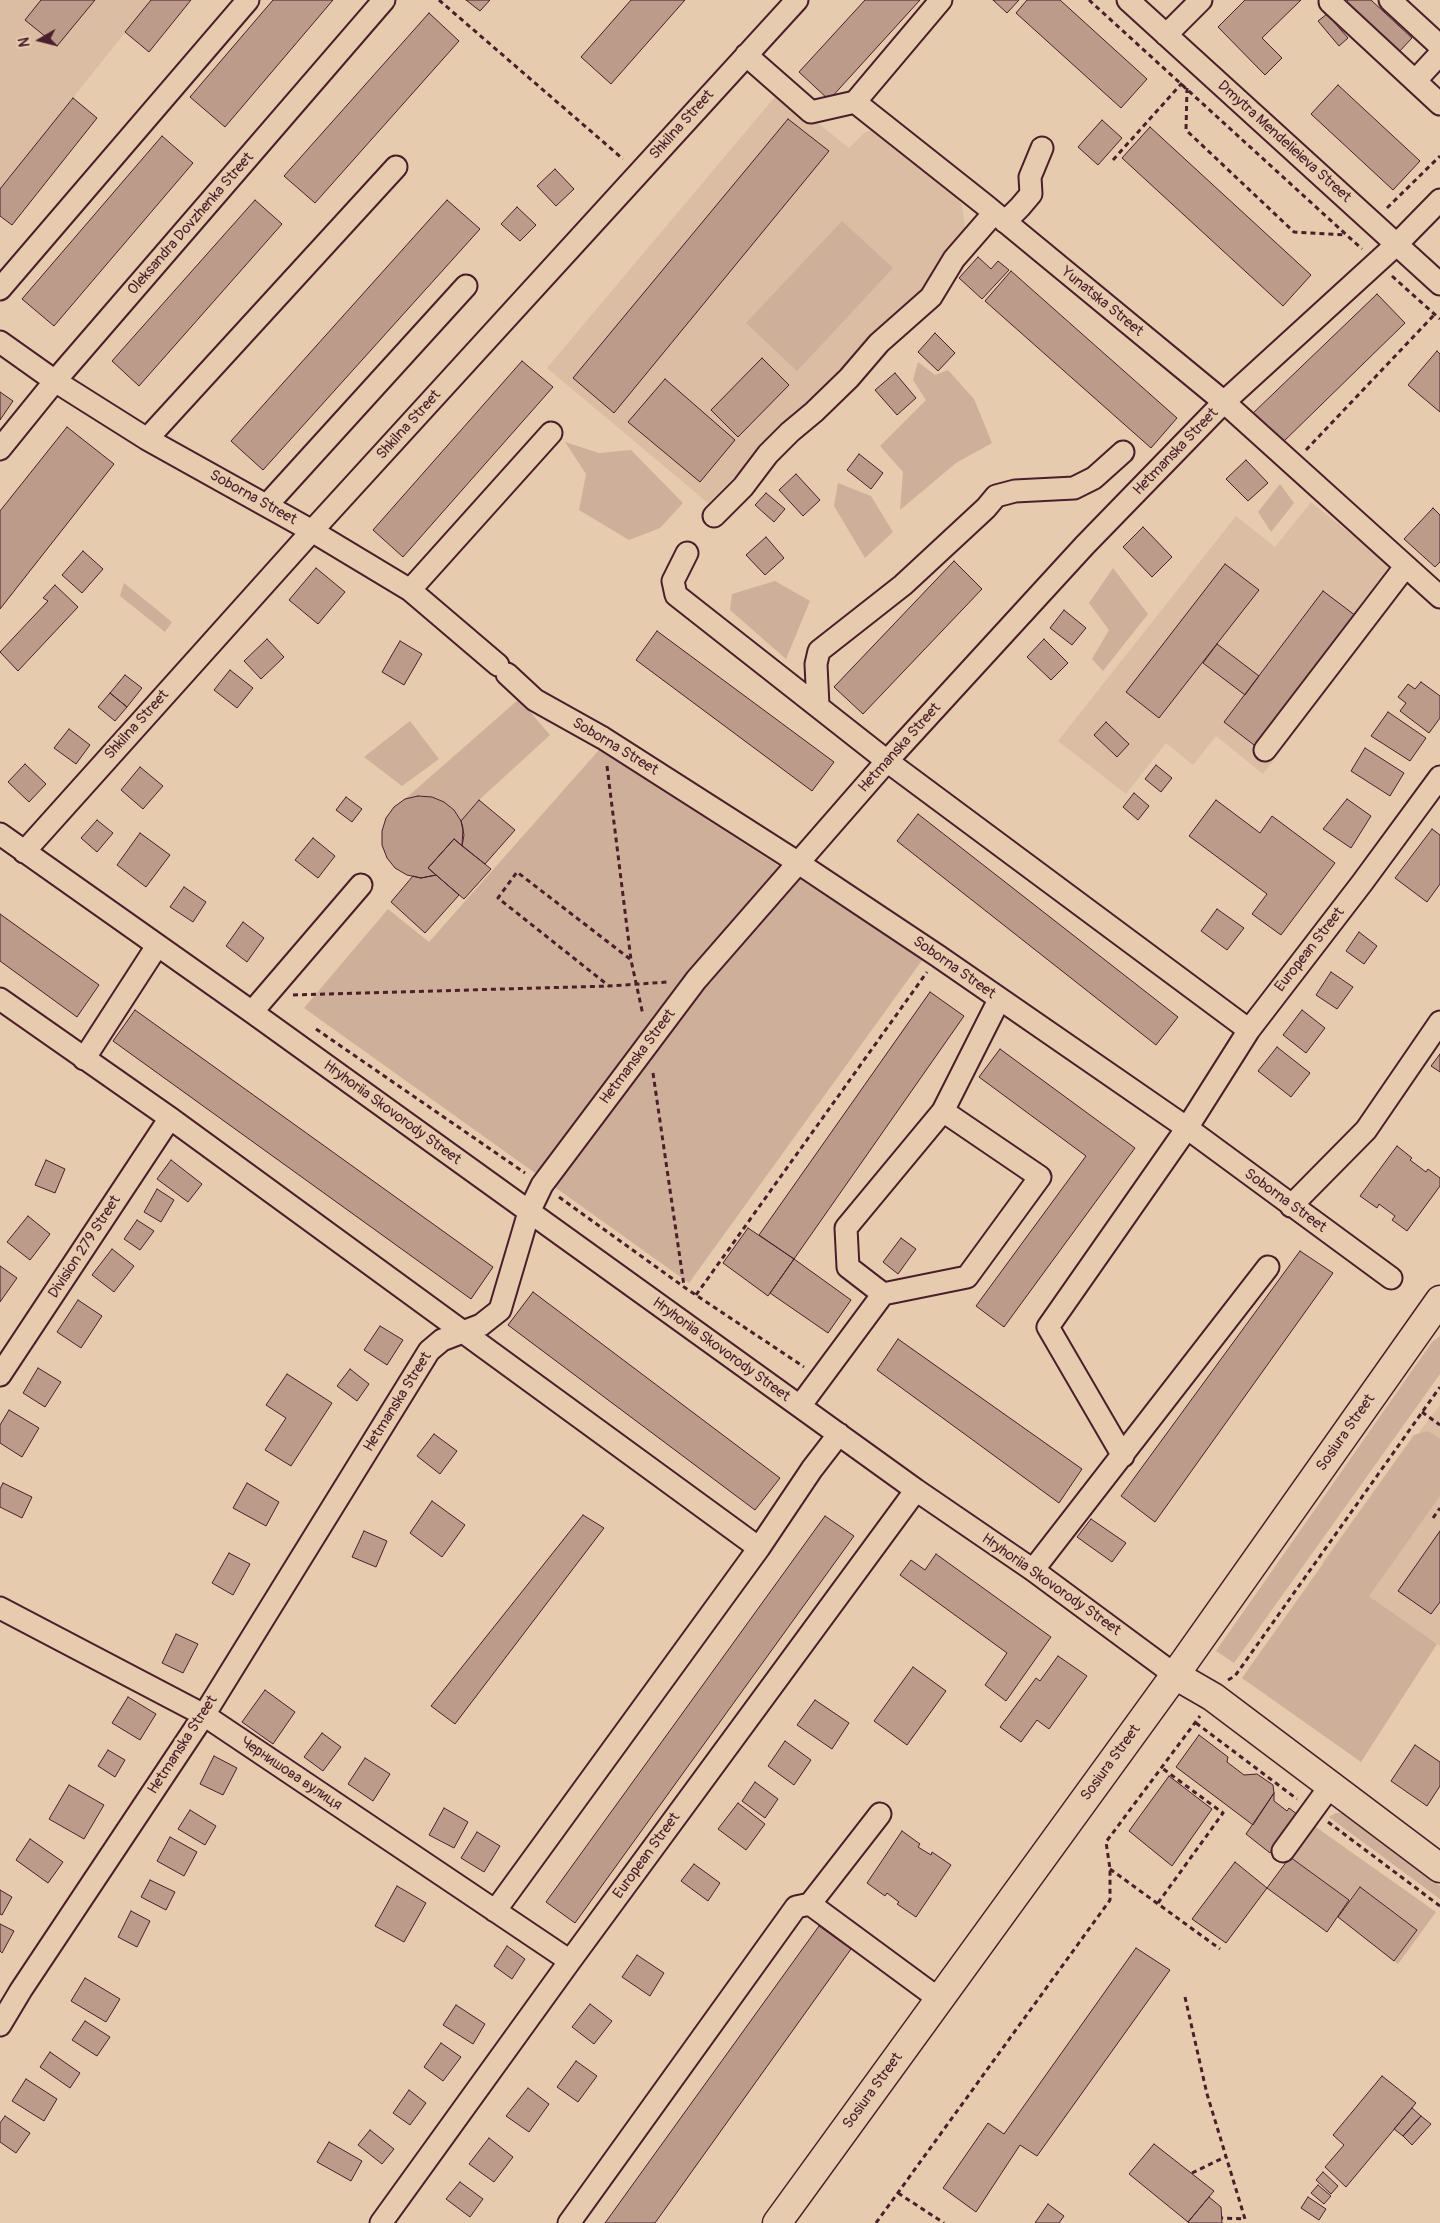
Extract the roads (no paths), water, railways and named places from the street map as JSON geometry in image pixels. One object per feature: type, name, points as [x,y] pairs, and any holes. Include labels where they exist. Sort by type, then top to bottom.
[{"type":"main road","name":"Sosiura Street","points":[[777,2223],[1438,1309]]},
{"type":"main road","name":"Hryhoriia Skovorody Street","points":[[1175,1675],[1213,1697],[1440,1868]]},
{"type":"street","points":[[0,289],[248,0]]},
{"type":"street","name":"Oleksandra Dovzhenka Street","points":[[0,449],[56,381],[384,0]]},
{"type":"street","name":"Shkilna Street","points":[[24,852],[312,531],[797,0]]},
{"type":"street","points":[[746,55],[810,112],[855,102],[941,0]]},
{"type":"street","name":"Dmytra Mendelieieva Street","points":[[1128,0],[1440,284]]},
{"type":"street","points":[[1166,34],[1201,0]]},
{"type":"street","points":[[1332,0],[1330,2],[1440,104]]},
{"type":"street","points":[[1390,0],[1440,46]]},
{"type":"street","points":[[1415,80],[1440,54]]},
{"type":"street","name":"Yunatska Street","points":[[855,102],[999,217],[1224,402],[1440,598]]},
{"type":"street","points":[[714,516],[743,487],[768,454],[842,384],[879,342],[931,297],[954,259],[999,217],[1020,207],[1030,194],[1030,177],[1042,148]]},
{"type":"street","points":[[147,439],[396,167]]},
{"type":"street","name":"Hetmanska Street","points":[[0,2026],[21,1990],[204,1715],[429,1351],[442,1340],[481,1325],[500,1310],[530,1212],[542,1185],[696,980],[887,761],[1085,545],[1224,402],[1377,262],[1440,200]]},
{"type":"street","points":[[267,506],[466,286]]},
{"type":"street","name":"Soborna Street","points":[[0,342],[56,381],[147,439],[312,531],[410,590],[503,669],[535,700],[603,738],[797,862],[938,956],[999,1000],[1187,1128],[1391,1278]]},
{"type":"street","points":[[410,590],[551,433]]},
{"type":"street","points":[[818,706],[816,664],[819,651],[903,584],[986,508],[996,496],[1015,491],[1074,488],[1094,478],[1123,452]]},
{"type":"street","points":[[687,553],[673,581],[676,595],[887,761],[1248,1030]]},
{"type":"street","points":[[1265,750],[1405,567]]},
{"type":"street","name":"European Street","points":[[1123,1456],[1048,1327],[1187,1128],[1248,1030],[1362,883],[1440,777]]},
{"type":"street","name":"Hryhoriia Skovorody Street","points":[[0,834],[252,1012],[916,1490],[1032,1570],[1175,1675]]},
{"type":"street","points":[[252,1012],[361,885]]},
{"type":"street","points":[[84,1059],[157,946]]},
{"type":"street","points":[[0,999],[170,1118],[759,1548]]},
{"type":"street","points":[[883,1294],[848,1267],[846,1228],[943,1111],[999,1000]]},
{"type":"street","points":[[1291,1206],[1366,1130],[1440,1022]]},
{"type":"street","points":[[800,1406],[883,1294],[967,1277],[1040,1177],[943,1111]]},
{"type":"street","name":"Division 279 Street","points":[[0,1375],[170,1118]]},
{"type":"street","points":[[1032,1570],[1123,1456],[1268,1267]]},
{"type":"street","points":[[495,1911],[759,1548],[812,1469],[839,1434]]},
{"type":"street","name":"European Street","points":[[381,2223],[570,1961],[916,1490]]},
{"type":"street","name":"Чернишова вулиця","points":[[0,1608],[204,1715],[570,1961]]},
{"type":"street","points":[[1282,1851],[1331,1785]]},
{"type":"street","points":[[569,2223],[796,1907],[810,1904],[880,1814]]},
{"type":"street","points":[[810,1904],[940,1999]]}]
